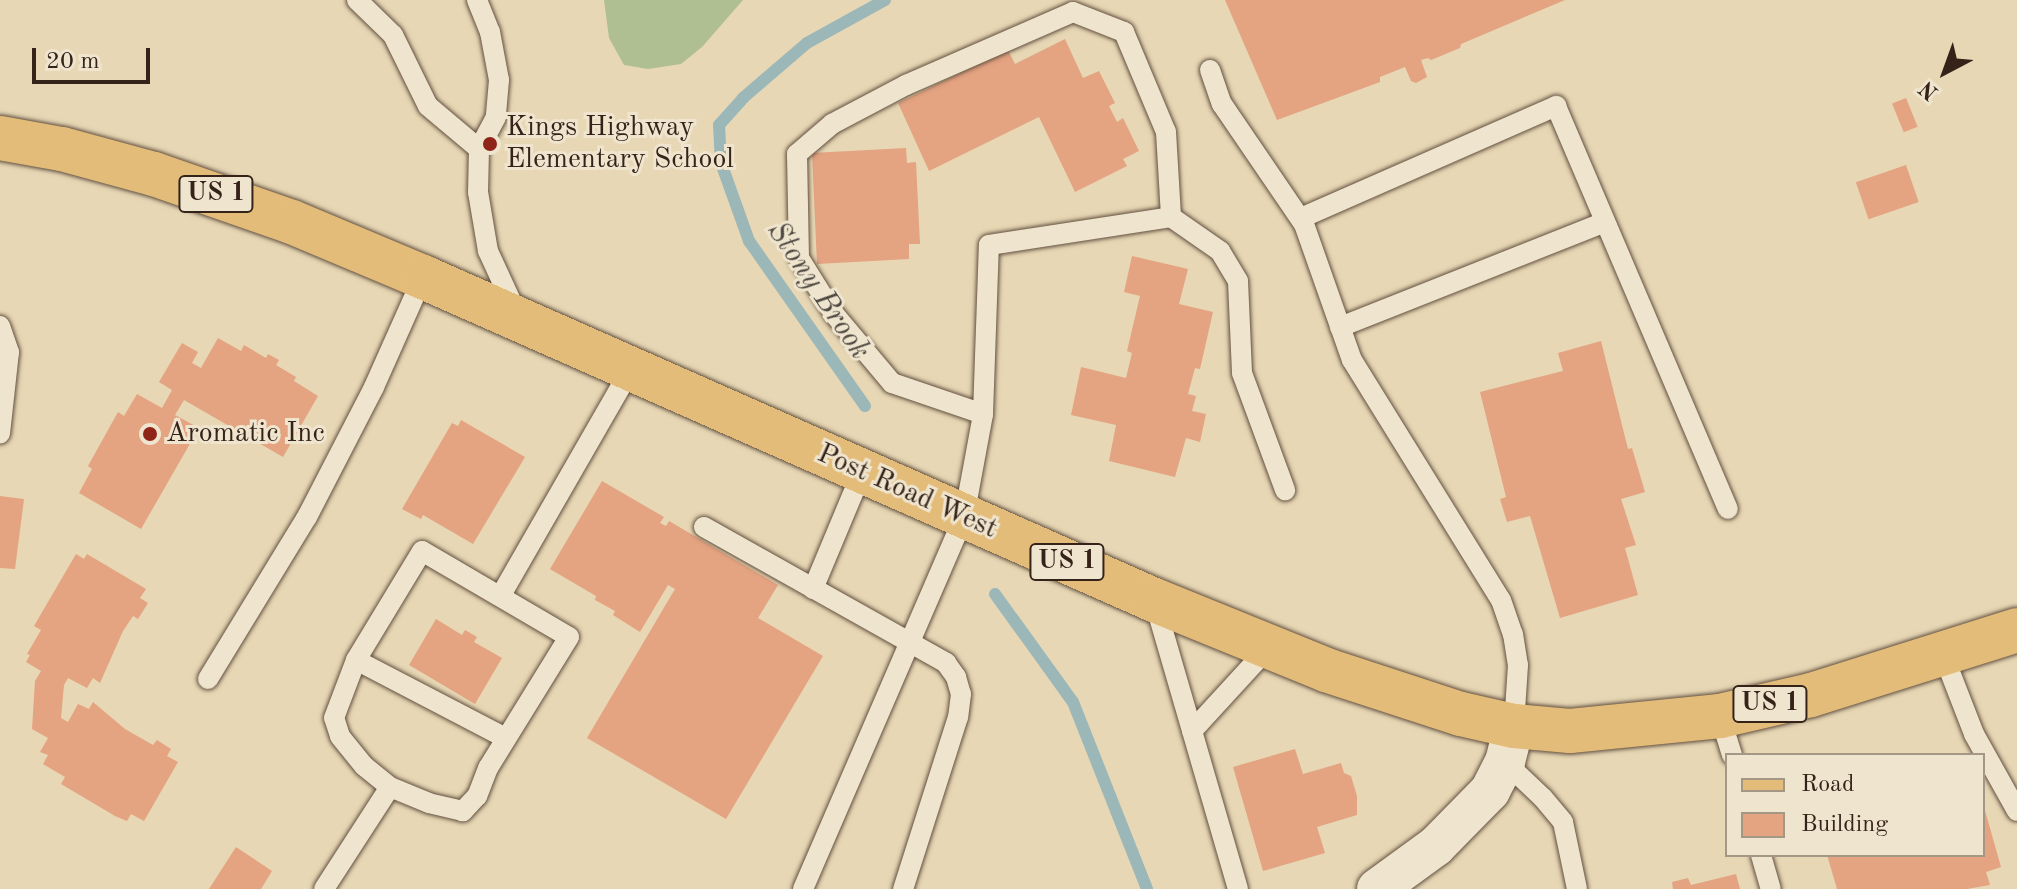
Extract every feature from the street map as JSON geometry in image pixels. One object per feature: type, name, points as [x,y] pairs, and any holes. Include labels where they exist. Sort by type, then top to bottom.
[{"type":"main road","name":"Post Road West","points":[[0,138],[62,149],[178,181],[292,222],[1154,600],[1268,648],[1399,696],[1510,744],[1595,730],[1726,735],[1811,695],[2017,630]]},
{"type":"street","points":[[1377,889],[1463,821],[1490,791],[1510,744]]},
{"type":"lane","points":[[357,0],[393,35],[428,106],[479,149]]},
{"type":"lane","points":[[477,0],[490,32],[499,80],[496,117],[479,149],[478,192],[488,251],[519,319]]},
{"type":"lane","points":[[983,414],[892,383],[834,314],[799,258],[797,154],[832,124],[894,92],[1073,12],[1124,32],[1166,132],[1171,217]]},
{"type":"lane","points":[[1210,70],[1222,104],[1301,218],[1352,360],[1501,600],[1513,634],[1518,665],[1510,744],[1543,798],[1563,822],[1577,889]]},
{"type":"lane","points":[[1301,218],[1556,106],[1728,509]]},
{"type":"lane","points":[[803,889],[964,517],[983,414],[989,245],[1080,228],[1171,217],[1220,251],[1238,281],[1242,373],[1285,490]]},
{"type":"lane","points":[[1340,327],[1605,222]]},
{"type":"lane","points":[[208,679],[307,517],[374,387],[423,277]]},
{"type":"lane","points":[[0,326],[9,352],[0,434]]},
{"type":"lane","points":[[501,595],[631,369]]},
{"type":"lane","points":[[813,589],[862,472]]},
{"type":"lane","points":[[704,527],[946,663],[956,677],[961,694],[958,717],[903,889]]},
{"type":"lane","points":[[422,551],[501,595],[569,637],[506,738],[477,796],[463,811],[429,803],[390,787],[364,766],[340,736],[334,718],[356,660],[422,551]]},
{"type":"lane","points":[[1154,600],[1238,889]]},
{"type":"lane","points":[[1192,731],[1268,648]]},
{"type":"lane","points":[[1943,654],[1974,734],[1985,753]]},
{"type":"lane","points":[[356,660],[506,738]]},
{"type":"lane","points":[[1985,754],[2017,811]]},
{"type":"lane","points":[[324,889],[390,787]]},
{"type":"lane","points":[[1762,857],[1771,889]]},
{"type":"green space","points":[[604,0],[743,0],[702,47],[681,64],[648,69],[624,65],[609,38]]},
{"type":"building","points":[[1225,0],[1565,0],[1461,44],[1460,48],[1431,60],[1421,60],[1427,77],[1416,83],[1411,81],[1405,67],[1380,77],[1380,82],[1277,120]]},
{"type":"building","points":[[1065,39],[1083,78],[1099,71],[1115,103],[1109,106],[1117,122],[1123,118],[1139,151],[1123,159],[1127,166],[1075,192],[1039,117],[929,171],[898,103],[1008,50],[1015,64]]},
{"type":"building","points":[[1906,98],[1918,127],[1904,132],[1892,104]]},
{"type":"building","points":[[906,148],[907,163],[916,162],[920,244],[909,244],[909,259],[817,264],[812,153]]},
{"type":"building","points":[[1906,165],[1919,202],[1869,219],[1856,182]]},
{"type":"building","points":[[1132,256],[1188,269],[1179,304],[1213,312],[1200,369],[1195,368],[1188,394],[1196,396],[1192,411],[1206,414],[1200,442],[1186,438],[1175,477],[1109,461],[1116,425],[1071,415],[1081,367],[1126,378],[1132,353],[1127,351],[1140,296],[1124,292]]},
{"type":"building","name":"Aromatic Inc","points":[[218,338],[241,351],[244,345],[266,358],[268,354],[279,360],[276,365],[318,396],[283,457],[184,400],[175,415],[199,428],[141,529],[79,493],[92,469],[88,466],[118,412],[124,416],[137,394],[162,408],[172,390],[159,382],[182,343],[198,352],[192,363],[201,368]]},
{"type":"building","points":[[1601,341],[1628,449],[1632,448],[1645,492],[1621,499],[1636,545],[1625,548],[1638,595],[1560,618],[1530,516],[1507,522],[1500,499],[1506,497],[1480,392],[1563,371],[1558,353]]},
{"type":"building","points":[[461,420],[525,457],[473,544],[423,515],[421,519],[402,509],[452,423],[458,426]]},
{"type":"building","points":[[602,481],[664,517],[660,523],[666,526],[669,521],[778,585],[758,618],[823,656],[726,819],[587,738],[675,589],[668,585],[640,632],[613,615],[615,611],[595,600],[596,596],[550,569]]},
{"type":"building","points":[[0,496],[24,499],[15,569],[0,568]]},
{"type":"building","points":[[76,554],[84,559],[87,554],[146,589],[140,598],[148,603],[138,619],[133,616],[123,631],[100,683],[93,678],[87,688],[68,678],[64,685],[61,718],[68,722],[78,704],[89,709],[93,702],[125,729],[153,745],[157,740],[171,749],[167,756],[178,762],[144,821],[131,814],[127,821],[115,816],[61,784],[65,777],[43,764],[48,755],[40,752],[48,738],[32,729],[35,681],[41,671],[26,662],[30,655],[27,654],[41,630],[34,626]]},
{"type":"building","points":[[436,619],[462,635],[465,630],[477,637],[474,642],[502,658],[475,704],[409,665]]},
{"type":"building","points":[[1295,749],[1303,774],[1341,763],[1344,773],[1351,776],[1357,796],[1357,815],[1317,827],[1325,853],[1263,871],[1233,767]]},
{"type":"building","points":[[1985,811],[2001,867],[1986,872],[1990,885],[1967,889],[1837,889],[1828,857],[1985,857]]},
{"type":"building","points":[[236,847],[272,871],[261,889],[209,889]]},
{"type":"building","points":[[1736,874],[1740,889],[1673,889],[1672,882],[1688,878],[1691,885]]},
{"type":"waterway","name":"Stony Brook","points":[[865,406],[749,241],[721,163],[719,125],[743,98],[807,43],[885,0]]},
{"type":"waterway","name":"Stony Brook","points":[[995,594],[1073,702],[1147,889]]},
{"type":"place","name":"Kings Highway Elementary School","points":[[490,144]]},
{"type":"place","name":"Aromatic Inc","points":[[150,434]]}]
